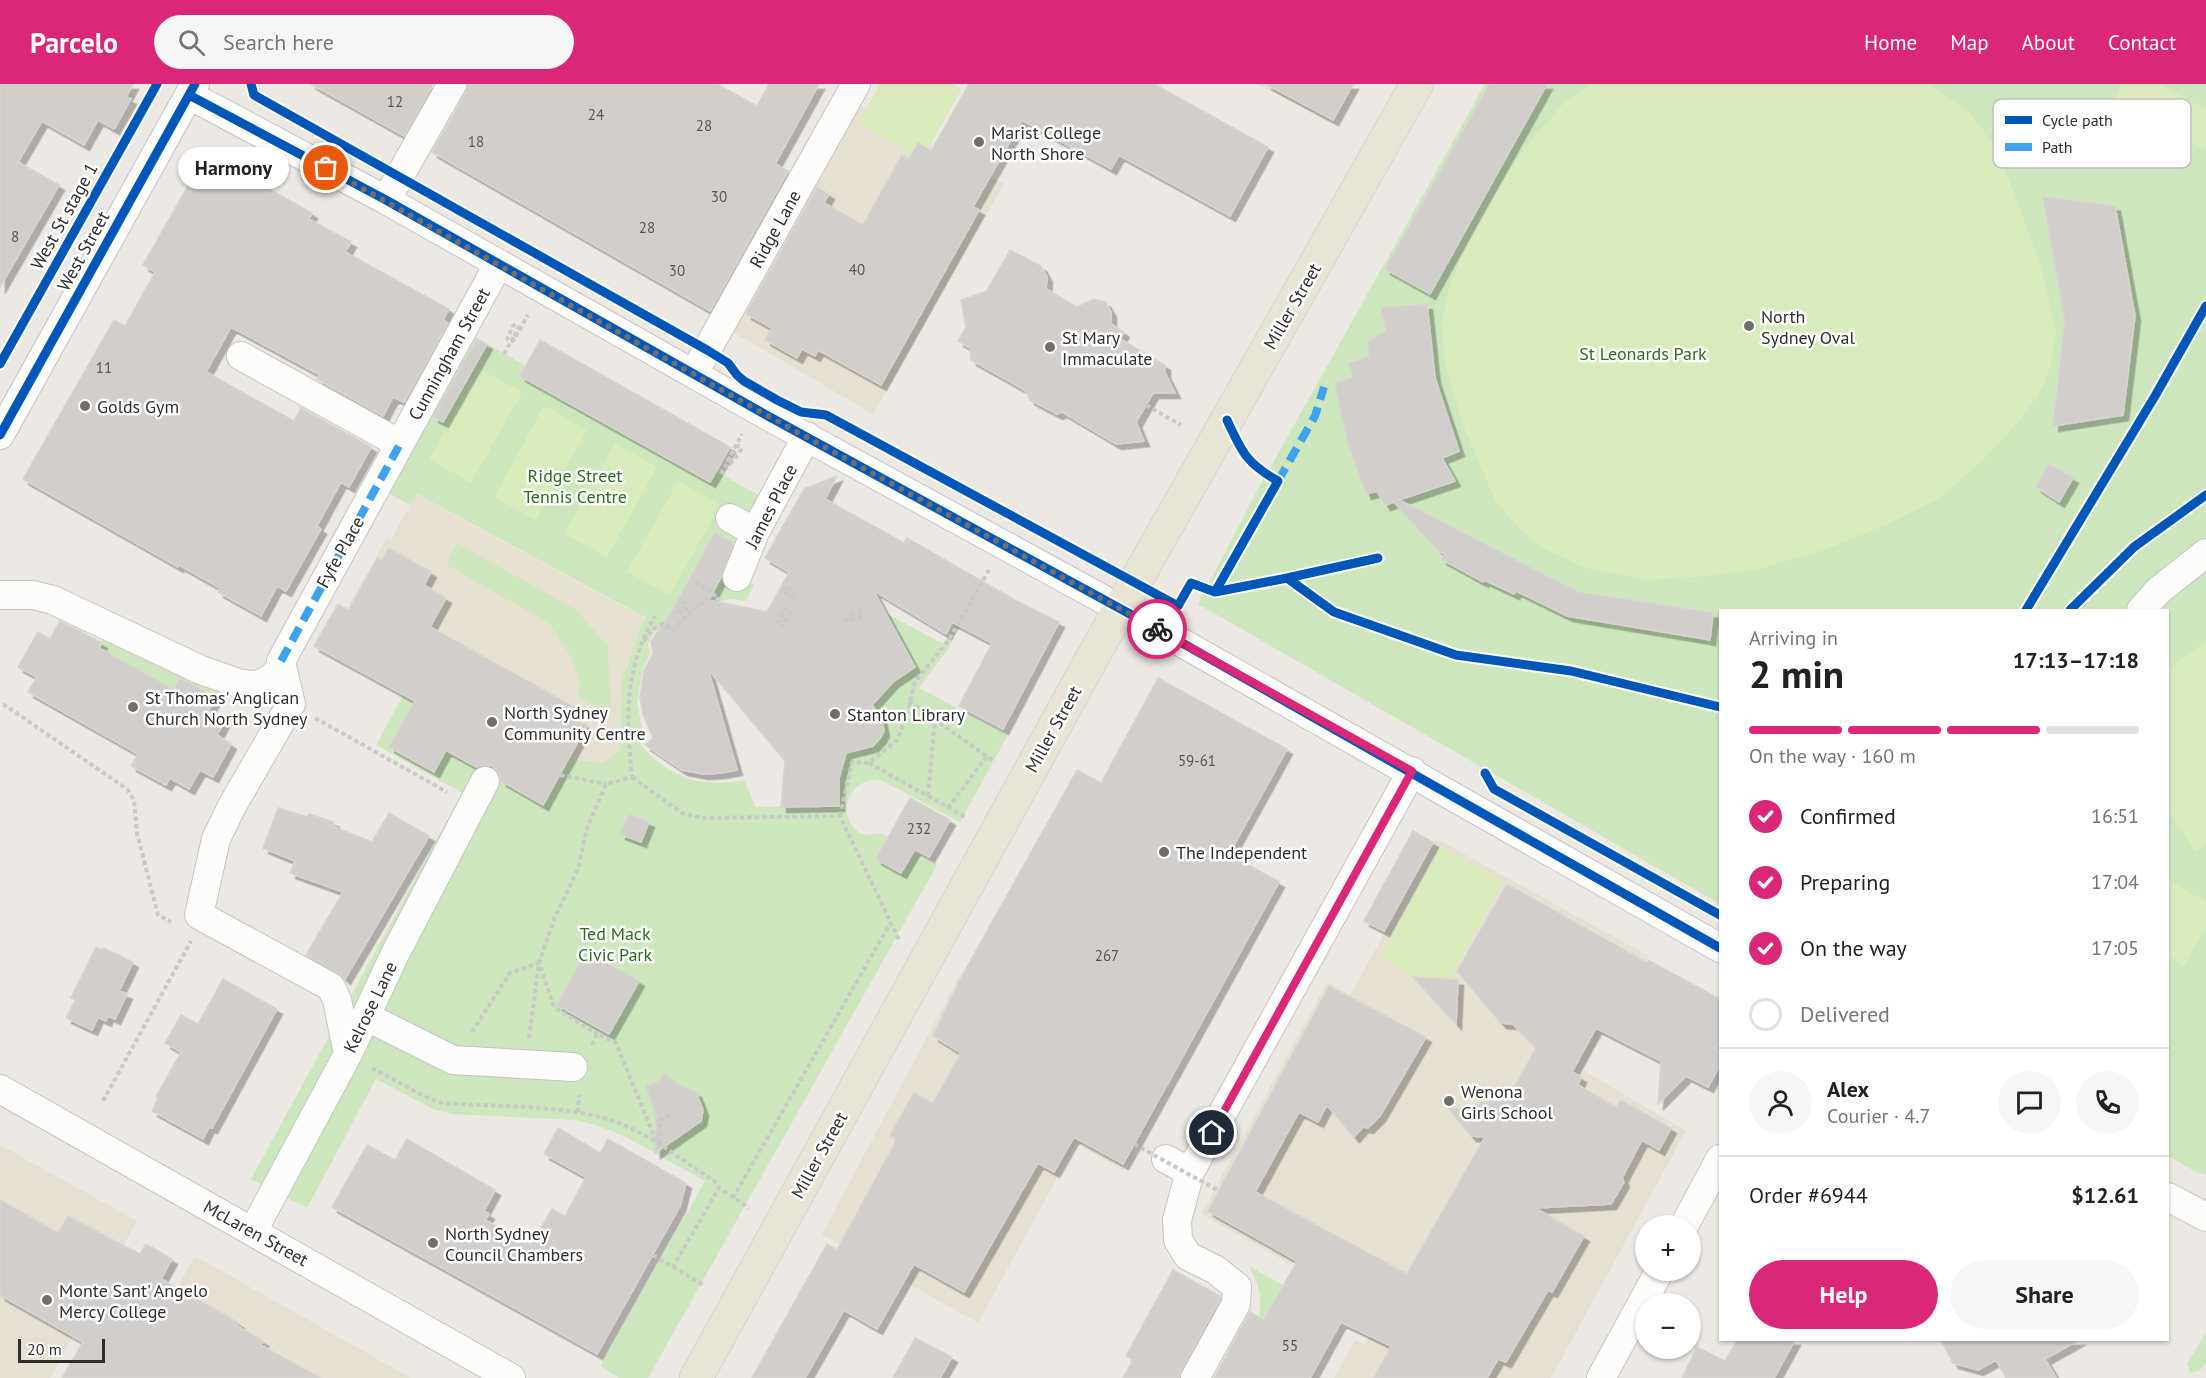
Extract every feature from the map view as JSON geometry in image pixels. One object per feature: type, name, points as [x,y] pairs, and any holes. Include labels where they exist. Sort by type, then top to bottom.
[{"type":"main road","name":"Miller Street","points":[[696,1378],[1120,608],[1417,84]]},
{"type":"street","points":[[386,200],[452,84]]},
{"type":"street","name":"Ridge Lane","points":[[694,373],[856,84]]},
{"type":"street","points":[[192,89],[498,265],[1412,771],[1719,947]]},
{"type":"street","name":"West Street","points":[[0,435],[192,89]]},
{"type":"street","name":"Cunningham Street","points":[[400,444],[498,265]]},
{"type":"street","points":[[242,356],[400,444]]},
{"type":"street","name":"James Place","points":[[737,577],[755,532],[807,436]]},
{"type":"street","name":"Fyfe Place","points":[[281,664],[400,444]]},
{"type":"street","points":[[730,518],[755,532]]},
{"type":"street","points":[[2142,609],[2158,591],[2206,553]]},
{"type":"street","points":[[0,595],[33,595],[53,600],[201,669],[238,683],[252,685],[263,683],[274,676],[281,664]]},
{"type":"street","points":[[281,664],[291,704],[232,806],[216,839],[199,915],[331,987],[337,1000],[348,1054]]},
{"type":"street","points":[[1195,1378],[1236,1304],[1237,1287],[1216,1270],[1188,1256],[1178,1240],[1178,1220],[1190,1172],[1412,771]]},
{"type":"street","name":"Kelrose Lane","points":[[253,1232],[348,1054],[396,954],[485,781]]},
{"type":"street","points":[[367,1017],[453,1060],[580,1070]]},
{"type":"street","name":"McLaren Street","points":[[0,1089],[511,1378]]},
{"type":"street","points":[[1166,1159],[1190,1172]]},
{"type":"street","points":[[1690,1215],[1719,1161]]},
{"type":"street","points":[[2169,1198],[2206,1217]]},
{"type":"street","points":[[1601,1378],[1653,1281]]},
{"type":"path","points":[[504,354],[514,336],[519,327],[516,324],[513,326],[507,339],[511,342],[528,315]]},
{"type":"path","points":[[1146,405],[1181,425]]},
{"type":"path","points":[[721,474],[732,454],[737,446],[741,447],[734,462],[730,464],[728,463],[728,460],[742,433]]},
{"type":"path","points":[[869,763],[897,740],[905,721],[915,681],[948,641],[990,569]]},
{"type":"path","points":[[632,777],[629,725],[631,678],[636,654],[653,629],[663,624],[674,630],[684,618],[706,600],[732,585],[737,577]]},
{"type":"path","points":[[795,598],[783,590],[787,587],[796,592]]},
{"type":"path","points":[[678,611],[682,612],[686,609],[684,602]]},
{"type":"path","points":[[853,615],[846,617],[846,620],[861,617],[862,614],[857,605]]},
{"type":"path","points":[[777,624],[784,610],[789,609],[790,613],[782,627]]},
{"type":"path","points":[[643,642],[646,631],[655,616]]},
{"type":"path","points":[[909,701],[995,762]]},
{"type":"path","points":[[3,704],[127,789],[134,800],[137,833],[159,915],[176,925]]},
{"type":"path","points":[[291,704],[471,806]]},
{"type":"path","points":[[928,796],[935,720]]},
{"type":"path","points":[[948,808],[987,756]]},
{"type":"path","points":[[899,939],[840,816],[852,762],[869,763],[967,818]]},
{"type":"path","points":[[560,774],[606,784],[632,777]]},
{"type":"path","points":[[632,777],[682,813],[702,818],[840,816]]},
{"type":"path","points":[[525,1065],[539,963],[555,917],[578,869],[587,828],[606,784]]},
{"type":"path","points":[[734,1197],[891,921]]},
{"type":"path","points":[[103,1101],[181,959]]},
{"type":"path","points":[[539,963],[554,1007],[616,1043],[658,1143]]},
{"type":"path","points":[[453,1060],[510,973],[539,963]]},
{"type":"path","points":[[578,1112],[580,1070],[597,1034]]},
{"type":"path","points":[[348,1054],[426,1097],[442,1103],[578,1112],[624,1125],[658,1143],[749,1208]]},
{"type":"path","points":[[658,1143],[660,1120],[670,1115]]},
{"type":"path","points":[[1134,1144],[1219,1191]]},
{"type":"path","points":[[673,1267],[719,1188]]},
{"type":"path","points":[[653,1255],[705,1286]]},
{"type":"shaded area","points":[[1258,84],[1355,84],[1332,124]]},
{"type":"shaded area","points":[[855,102],[1004,184],[873,414],[726,328]]},
{"type":"shaded area","points":[[416,494],[646,619],[622,679],[620,751],[603,763],[569,759],[587,726],[573,718],[578,709],[428,650],[349,605],[387,538],[391,540]]},
{"type":"shaded area","name":"Wenona Girls School","points":[[1437,839],[1649,956],[1583,1070],[1686,1131],[1640,1215],[1635,1215],[1635,1224],[1551,1378],[1334,1378],[1355,1340],[1365,1344],[1380,1314],[1201,1214],[1327,982],[1350,995]]},
{"type":"shaded area","points":[[960,975],[1165,1094],[1123,1171],[1076,1143],[978,1323],[822,1234]]},
{"type":"shaded area","name":"Monte Sant' Angelo Mercy College","points":[[0,1145],[137,1221],[50,1378],[0,1378]]},
{"type":"shaded area","name":"Monte Sant' Angelo Mercy College","points":[[195,1256],[411,1378],[127,1378]]},
{"type":"green space","points":[[880,84],[953,84],[962,89],[922,159],[858,124]]},
{"type":"green space","name":"St Leonards Park","points":[[1485,84],[2206,84],[2206,1175],[2169,1157],[2169,609],[1719,609],[1719,903],[1198,604],[1256,493]]},
{"type":"green space","name":"North Sydney Oval","points":[[1592,84],[1929,84],[1972,115],[1993,145],[1993,168],[2004,168],[2042,270],[2056,333],[2051,366],[2038,396],[2014,427],[1982,461],[1940,498],[1888,524],[1824,550],[1762,568],[1709,576],[1647,580],[1585,568],[1541,547],[1519,528],[1495,500],[1462,422],[1444,360],[1442,320],[1457,266],[1480,218],[1505,176],[1529,143],[1565,102]]},
{"type":"green space","points":[[2122,84],[2159,84],[2187,99],[2114,99]]},
{"type":"green space","points":[[2191,101],[2206,109],[2206,150],[2191,142]]},
{"type":"green space","name":"Ted Mack Civic Park","points":[[469,334],[764,498],[725,569],[754,585],[746,601],[730,599],[718,602],[654,632],[648,644],[650,654],[643,668],[637,701],[642,729],[647,737],[640,744],[662,765],[686,778],[714,783],[744,780],[756,807],[838,806],[839,778],[848,746],[859,749],[868,748],[881,738],[883,723],[879,714],[871,706],[893,682],[915,667],[884,612],[943,644],[982,577],[987,579],[946,652],[919,688],[1008,735],[960,822],[881,780],[870,780],[862,784],[854,789],[850,796],[847,814],[850,823],[857,831],[863,834],[884,835],[937,865],[648,1378],[619,1378],[600,1366],[705,1181],[626,1137],[576,1120],[453,1114],[433,1109],[376,1079],[307,1208],[251,1179],[462,793],[376,745],[433,640],[462,645],[578,709],[573,718],[587,725],[569,759],[603,763],[620,751],[622,679],[646,618],[417,494],[410,505],[382,490]]},
{"type":"green space","points":[[479,369],[522,392],[471,483],[429,459]]},
{"type":"green space","points":[[544,406],[587,430],[536,520],[494,497]]},
{"type":"green space","points":[[615,443],[657,467],[607,557],[564,534]]},
{"type":"green space","points":[[678,481],[720,505],[670,595],[627,572]]},
{"type":"green space","points":[[457,543],[575,609],[608,646],[611,713],[578,696],[580,683],[569,654],[549,623],[446,565]]},
{"type":"green space","points":[[104,638],[239,692],[237,699],[220,690],[216,698],[181,678],[174,690],[99,648]]},
{"type":"green space","points":[[2206,641],[2206,844],[2196,851],[2169,814],[2169,669]]},
{"type":"green space","points":[[1440,847],[1503,881],[1443,991],[1380,958]]},
{"type":"green space","points":[[2169,880],[2206,902],[2206,927],[2184,966],[2169,957]]},
{"type":"green space","points":[[1249,1266],[1283,1285],[1265,1320],[1259,1317],[1259,1290]]},
{"type":"green space","points":[[2206,1332],[2206,1363],[2199,1371],[2190,1373],[2187,1364]]},
{"type":"building","points":[[0,84],[133,84],[126,97],[131,99],[114,129],[98,120],[84,145],[42,121],[18,162],[59,185],[0,287]]},
{"type":"building","points":[[311,84],[433,84],[404,136]]},
{"type":"building","points":[[468,84],[717,84],[757,106],[769,84],[819,84],[775,164],[788,171],[710,311],[432,152],[466,92]]},
{"type":"building","points":[[969,84],[1154,84],[1268,147],[1230,216],[1119,155],[1111,169],[1022,120],[973,207],[979,210],[881,385],[818,350],[815,356],[802,349],[797,358],[765,340],[772,328],[746,314],[817,187],[829,194],[824,203],[863,225],[902,155],[909,159],[918,143],[931,151]]},
{"type":"building","points":[[1266,84],[1353,84],[1333,120]]},
{"type":"building","points":[[1490,84],[1547,84],[1430,294],[1385,269]]},
{"type":"building","points":[[216,159],[312,213],[309,219],[351,242],[345,252],[449,309],[443,320],[448,323],[404,402],[393,397],[383,416],[317,379],[320,375],[231,327],[206,372],[294,421],[301,408],[371,447],[349,487],[341,482],[317,526],[321,529],[286,591],[277,586],[261,616],[218,592],[220,588],[179,565],[178,567],[23,479],[114,320],[125,326],[155,272],[143,265],[201,163]]},
{"type":"building","points":[[2043,197],[2115,206],[2135,316],[2123,415],[2053,426],[2065,321]]},
{"type":"building","name":"St Mary Immaculate","points":[[1010,250],[1041,266],[1047,277],[1046,289],[1077,307],[1094,299],[1105,302],[1111,312],[1111,324],[1124,332],[1120,339],[1165,365],[1165,373],[1175,393],[1153,393],[1136,422],[1144,441],[1116,444],[1062,412],[1057,414],[1030,400],[1025,390],[971,360],[970,348],[958,341],[966,327],[961,300],[987,291]]},
{"type":"building","points":[[1427,304],[1435,378],[1459,451],[1442,458],[1455,481],[1399,500],[1578,592],[1713,613],[1710,640],[1567,616],[1516,591],[1514,594],[1484,580],[1483,582],[1441,559],[1445,554],[1439,551],[1394,502],[1385,505],[1377,491],[1366,494],[1347,440],[1335,383],[1353,378],[1349,363],[1369,357],[1368,342],[1386,331],[1381,308]]},
{"type":"building","points":[[477,339],[487,344],[443,422],[433,417]]},
{"type":"building","points":[[540,340],[730,447],[710,482],[520,376]]},
{"type":"building","points":[[2049,464],[2073,478],[2059,502],[2036,487]]},
{"type":"building","points":[[837,476],[825,499],[904,543],[907,538],[1015,600],[1059,622],[1003,729],[959,706],[992,643],[952,622],[946,634],[873,590],[915,667],[893,682],[872,705],[881,717],[884,731],[873,746],[846,753],[839,778],[839,806],[781,807],[785,761],[708,669],[737,770],[703,774],[682,770],[645,745],[653,738],[643,714],[640,697],[644,670],[653,654],[651,641],[669,616],[715,533],[733,543],[721,577],[709,600],[767,612],[789,572],[765,558],[804,489]]},
{"type":"building","points":[[389,548],[431,572],[424,585],[446,598],[430,627],[578,709],[573,718],[587,725],[543,805],[501,781],[499,773],[492,766],[476,767],[446,750],[434,772],[389,747],[415,701],[314,646],[338,604],[349,610],[377,558],[382,561]]},
{"type":"building","name":"St Thomas' Anglican Church North Sydney","points":[[60,621],[102,643],[99,648],[174,690],[180,678],[216,698],[208,711],[225,720],[217,735],[231,744],[213,777],[200,770],[189,789],[170,778],[166,785],[131,766],[138,754],[28,692],[37,677],[18,667],[38,632],[50,639]]},
{"type":"building","points":[[1158,678],[1287,749],[1229,854],[1279,882],[1123,1164],[1074,1137],[1054,1172],[1038,1163],[964,1292],[914,1264],[877,1329],[844,1310],[805,1378],[752,1378],[827,1244],[837,1250],[897,1139],[890,1135],[914,1093],[933,1103],[961,1053],[933,1036],[963,974],[1077,770],[1101,783]]},
{"type":"building","points":[[910,798],[950,820],[929,857],[915,849],[901,873],[876,859]]},
{"type":"building","points":[[278,808],[334,822],[332,826],[372,842],[389,813],[429,836],[345,979],[339,973],[306,955],[343,892],[290,873],[295,861],[263,848]]},
{"type":"building","points":[[629,814],[649,822],[641,842],[620,834]]},
{"type":"building","points":[[1413,831],[1433,842],[1384,931],[1364,921]]},
{"type":"building","points":[[1507,884],[1647,963],[1648,960],[1719,998],[1719,1067],[1708,1087],[1686,1076],[1658,1104],[1661,1061],[1596,1028],[1572,1072],[1581,1077],[1578,1085],[1617,1108],[1621,1100],[1671,1128],[1659,1150],[1642,1140],[1622,1178],[1624,1182],[1611,1204],[1535,1208],[1584,1236],[1552,1292],[1548,1290],[1506,1362],[1498,1359],[1487,1378],[1374,1378],[1391,1346],[1341,1322],[1310,1378],[1214,1378],[1250,1312],[1264,1320],[1297,1261],[1208,1211],[1329,986],[1426,1037],[1380,1116],[1368,1128],[1363,1127],[1354,1137],[1327,1105],[1318,1122],[1299,1112],[1255,1192],[1407,1274],[1485,1137],[1471,1136],[1448,1108],[1473,1110],[1482,1101],[1506,1102],[1536,1048],[1513,1024],[1501,1023],[1457,971]]},
{"type":"building","points":[[96,947],[103,950],[104,948],[133,962],[119,991],[127,994],[115,1019],[108,1016],[106,1021],[98,1017],[92,1030],[66,1018],[75,1000],[71,998]]},
{"type":"building","points":[[586,952],[639,981],[609,1034],[557,1005]]},
{"type":"building","points":[[1413,977],[1458,980],[1456,1024]]},
{"type":"building","points":[[223,979],[277,1009],[212,1128],[209,1127],[203,1139],[152,1111],[158,1098],[156,1097],[181,1052],[165,1043],[181,1015],[198,1024]]},
{"type":"building","points":[[665,1073],[677,1085],[696,1092],[703,1110],[701,1121],[655,1153],[656,1116],[646,1086],[658,1082]]},
{"type":"building","name":"North Sydney Council Chambers","points":[[558,1128],[600,1153],[608,1139],[686,1183],[680,1206],[597,1354],[332,1207],[367,1145],[395,1160],[407,1139],[495,1190],[484,1211],[489,1214],[485,1220],[531,1245],[552,1209],[565,1216],[586,1177],[544,1154]]},
{"type":"building","points":[[0,1200],[58,1233],[68,1216],[140,1254],[146,1244],[172,1259],[161,1279],[239,1323],[237,1326],[263,1341],[261,1345],[320,1378],[62,1378],[83,1342],[0,1295]]},
{"type":"building","points":[[1173,1270],[1220,1296],[1220,1299],[1181,1370],[1179,1378],[1123,1378],[1133,1360],[1126,1356]]},
{"type":"building","points":[[915,1338],[952,1357],[940,1378],[893,1378]]},
{"type":"building","points":[[1736,1341],[1794,1341],[1774,1378],[1682,1378],[1691,1359],[1701,1359],[1701,1349],[1725,1361]]},
{"type":"building","points":[[1942,1341],[2077,1341],[2045,1359],[2056,1378],[2006,1378],[1996,1360],[1978,1370],[1953,1363]]},
{"type":"marked path","points":[[1278,481],[1315,416],[1324,387]]},
{"type":"marked path","points":[[281,661],[400,444]]},
{"type":"cycle path","name":"West St stage 1","points":[[0,364],[157,84]]},
{"type":"cycle path","points":[[0,435],[195,84]]},
{"type":"cycle path","points":[[251,84],[254,95],[707,350],[728,363],[744,381],[777,400],[801,412],[826,415],[1178,606],[1191,583],[1215,592],[1287,578],[1334,612],[1456,655],[1571,671],[1719,707]]},
{"type":"cycle path","points":[[189,95],[386,200],[768,416],[1161,631],[1719,947]]},
{"type":"cycle path","points":[[2027,609],[2155,396],[2206,306]]},
{"type":"cycle path","points":[[1215,592],[1278,481],[1267,475],[1246,456],[1227,420]]},
{"type":"cycle path","points":[[2071,609],[2134,547],[2206,495]]},
{"type":"cycle path","points":[[1287,578],[1378,558]]},
{"type":"cycle path","points":[[1485,773],[1494,789],[1719,914]]},
{"type":"way so far","points":[[326,168],[768,416],[1157,629]]},
{"type":"place","name":"Marist College North Shore","points":[[979,142]]},
{"type":"place","name":"Harmony","points":[[326,168]]},
{"type":"place","name":"North Sydney Oval","points":[[1749,326]]},
{"type":"place","name":"St Mary Immaculate","points":[[1050,347]]},
{"type":"place","name":"Golds Gym","points":[[85,406]]},
{"type":"place","name":"St Thomas' Anglican Church North Sydney","points":[[133,707]]},
{"type":"place","name":"Stanton Library","points":[[835,714]]},
{"type":"place","name":"North Sydney Community Centre","points":[[492,722]]},
{"type":"place","name":"The Independent","points":[[1164,852]]},
{"type":"place","name":"Wenona Girls School","points":[[1449,1101]]},
{"type":"place","name":"North Sydney Council Chambers","points":[[433,1243]]},
{"type":"place","name":"Monte Sant' Angelo Mercy College","points":[[47,1300]]},
{"type":"route","points":[[1157,629],[1412,771],[1212,1133]]},
{"type":"park label","name":"Ridge Street Tennis Centre","points":[[575,485]]}]
